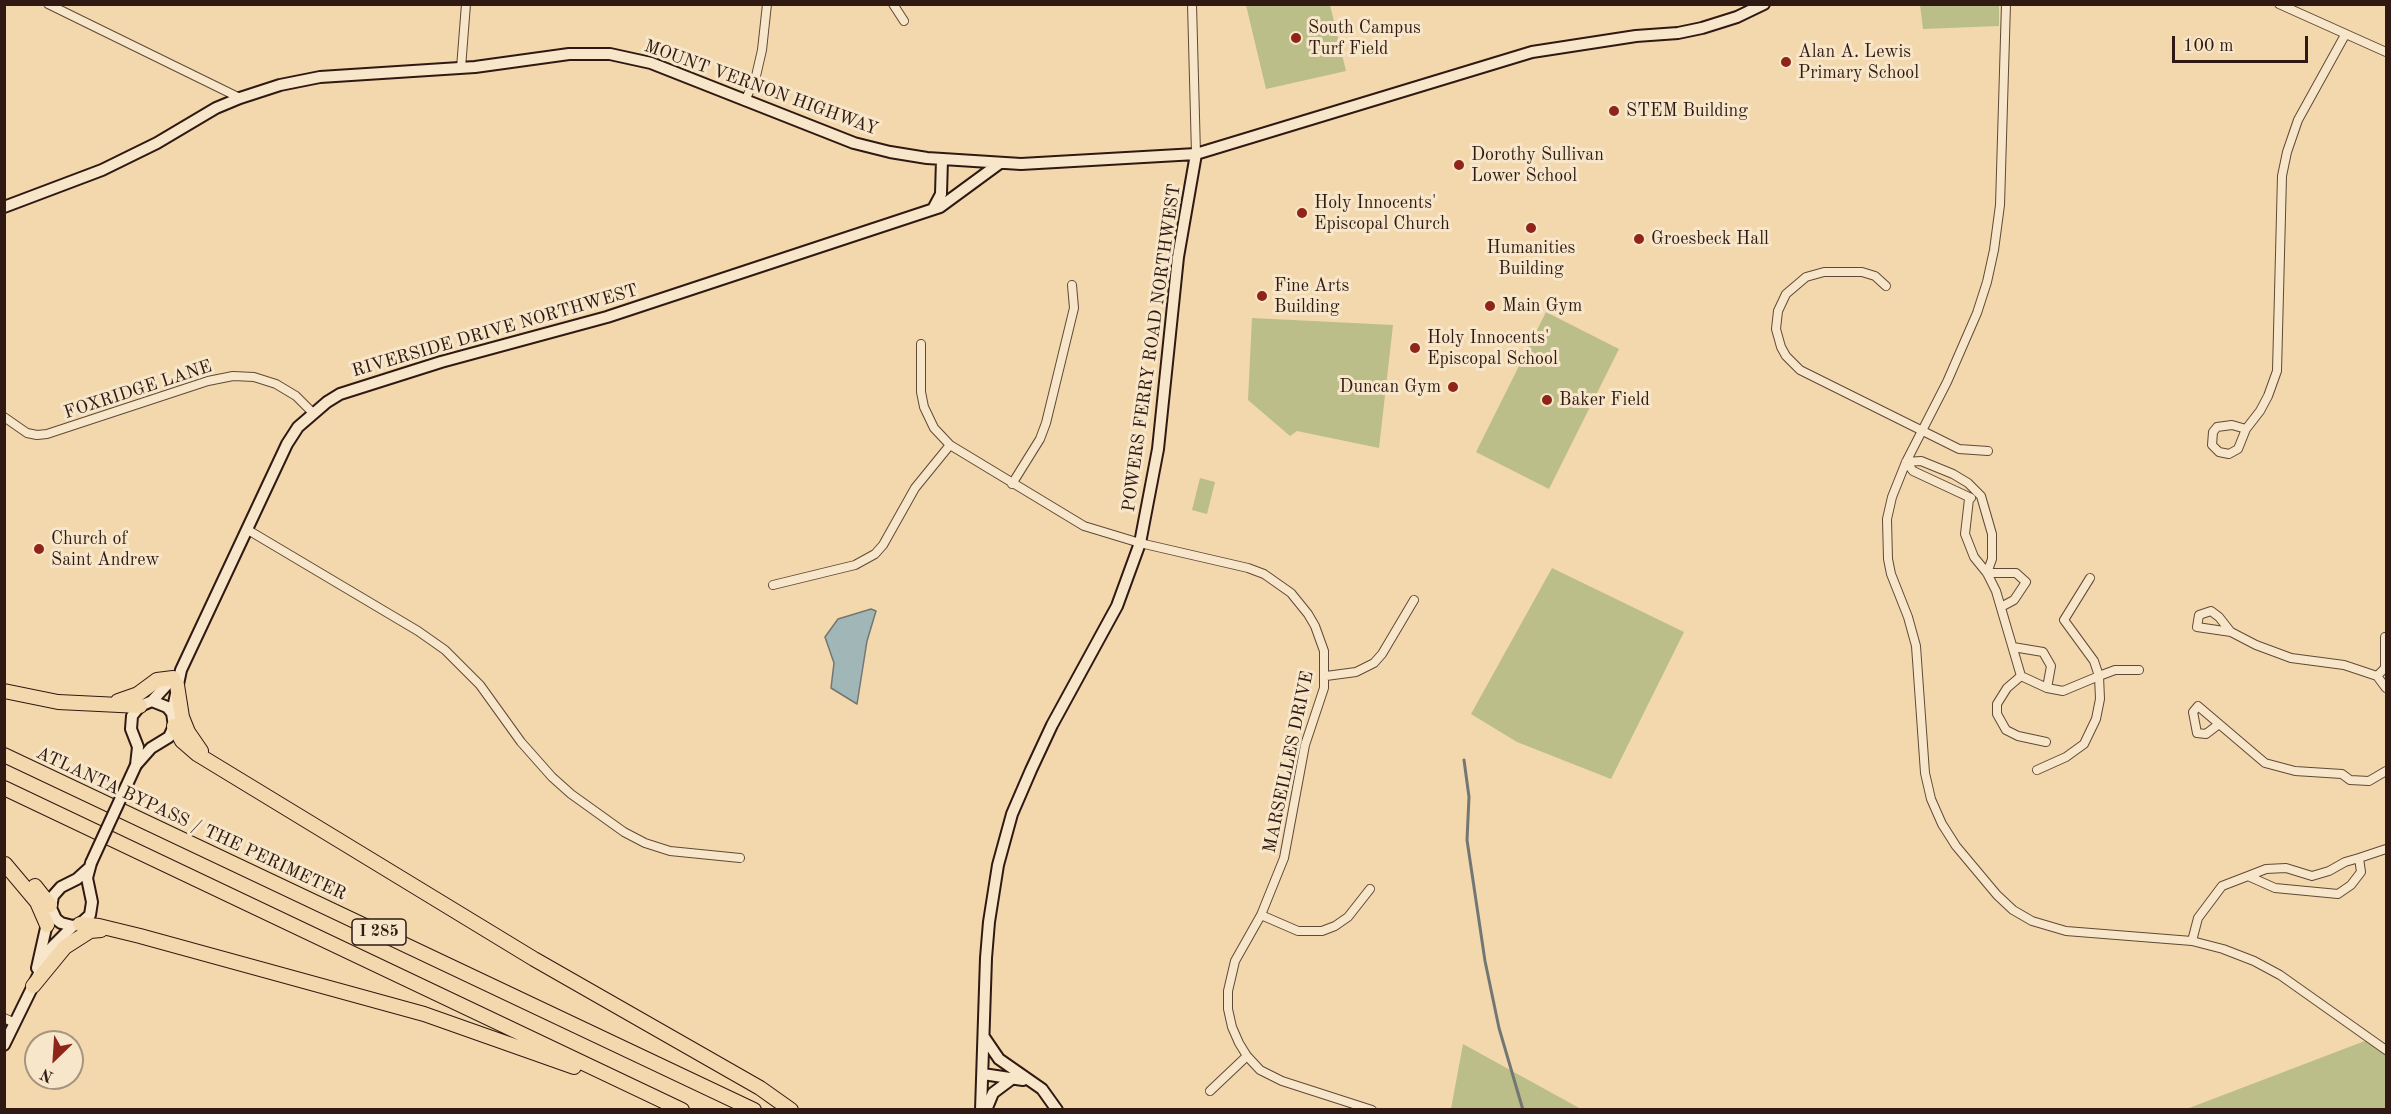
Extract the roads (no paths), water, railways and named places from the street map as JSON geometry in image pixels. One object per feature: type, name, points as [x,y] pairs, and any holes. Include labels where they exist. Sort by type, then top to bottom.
[{"type":"highway","points":[[103,704],[125,700],[158,680],[177,678],[182,717],[188,732],[213,763]]},
{"type":"highway","points":[[4,691],[58,702],[146,704]]},
{"type":"highway","points":[[173,720],[188,748],[534,959],[759,1088],[791,1110]]},
{"type":"highway","name":"ATLANTA BYPASS / THE PERIMETER","points":[[4,755],[754,1110]]},
{"type":"highway","name":"I 285","points":[[4,788],[682,1110]]},
{"type":"highway","points":[[5,863],[38,888],[50,906]]},
{"type":"highway","points":[[5,863],[37,902],[47,925]]},
{"type":"highway","points":[[76,925],[108,928],[423,1014],[633,1086]]},
{"type":"highway","points":[[33,986],[65,947],[90,931],[108,928]]},
{"type":"street","points":[[48,4],[240,98]]},
{"type":"street","points":[[461,68],[466,4]]},
{"type":"street","points":[[745,101],[756,76],[762,50],[767,4]]},
{"type":"street","points":[[893,4],[904,21]]},
{"type":"street","points":[[1192,4],[1196,154]]},
{"type":"street","name":"MOUNT VERNON HIGHWAY","points":[[4,207],[102,170],[157,144],[216,108],[240,98],[280,85],[320,77],[461,68],[569,54],[610,54],[651,63],[854,143],[890,152],[1000,163],[1196,154],[1532,52],[1627,37],[1678,33],[1737,17],[1764,4]]},
{"type":"street","points":[[2006,4],[2000,205],[1995,250],[1977,312],[1947,382],[1906,462],[1892,497],[1887,519],[1887,559],[1916,646],[1925,773],[1931,799],[1942,824],[1956,846],[1997,895],[2013,910],[2032,921],[2066,930],[2192,941],[2223,949],[2254,961],[2280,975],[2386,1050]]},
{"type":"street","points":[[2279,4],[2386,52]]},
{"type":"street","points":[[2246,429],[2232,425],[2217,427],[2213,432],[2212,445],[2219,452],[2229,454],[2238,449],[2246,429],[2260,411],[2277,371],[2282,177],[2286,152],[2298,120],[2345,35]]},
{"type":"street","name":"POWERS FERRY ROAD NORTHWEST","points":[[984,1110],[988,922],[998,865],[1012,814],[1052,725],[1117,606],[1140,543],[1158,449],[1178,257],[1196,154]]},
{"type":"street","points":[[933,208],[941,194],[942,159]]},
{"type":"street","name":"RIVERSIDE DRIVE NORTHWEST","points":[[173,720],[177,678],[287,444],[312,412],[340,394],[375,382],[607,317],[940,207],[1000,163]]},
{"type":"street","points":[[1886,286],[1875,276],[1862,272],[1824,272],[1806,277],[1792,287],[1781,302],[1776,320],[1778,338],[1786,356],[1800,370],[1959,449],[1988,451]]},
{"type":"street","points":[[1012,484],[1040,439],[1047,423],[1074,308],[1072,285]]},
{"type":"street","name":"MARSEILLES DRIVE","points":[[921,344],[921,392],[924,407],[934,428],[950,445],[1084,526],[1140,543],[1248,568],[1281,585],[1300,603],[1315,626],[1323,651],[1326,676],[1322,700],[1305,745],[1284,858],[1261,915],[1235,961],[1228,991],[1228,1009],[1232,1027],[1247,1056]]},
{"type":"street","name":"FOXRIDGE LANE","points":[[4,417],[27,433],[47,434],[208,381],[233,376],[254,377],[276,384],[296,396],[312,412]]},
{"type":"street","points":[[773,585],[855,565],[875,554],[883,545],[915,488],[950,445]]},
{"type":"street","points":[[1906,462],[1922,461],[1953,474],[1968,483],[1981,496],[1992,534],[1992,559],[1987,573]]},
{"type":"street","points":[[1906,462],[1913,471],[1969,499],[1981,496]]},
{"type":"street","points":[[1969,499],[1965,534],[1974,557],[1987,573],[2001,607],[2021,676],[2047,688],[2063,691],[2115,670],[2139,670]]},
{"type":"street","points":[[248,530],[418,631],[445,650],[480,685],[521,742],[552,777],[571,794],[624,832],[645,843],[670,851],[740,858]]},
{"type":"street","points":[[1987,573],[2016,573],[2026,582],[2014,600],[2001,607]]},
{"type":"street","points":[[2037,770],[2066,757],[2084,744],[2096,719],[2100,699],[2099,676],[2094,661],[2064,620],[2090,578]]},
{"type":"street","points":[[1326,676],[1356,672],[1374,663],[1382,654],[1414,600]]},
{"type":"street","points":[[2230,631],[2256,645],[2291,658],[2344,665],[2377,676],[2386,688]]},
{"type":"street","points":[[2377,676],[2385,668],[2385,637]]},
{"type":"street","points":[[2013,647],[2043,652],[2051,666],[2047,688]]},
{"type":"street","points":[[2021,676],[2007,688],[1997,704],[1997,714],[2006,730],[2018,736],[2046,742]]},
{"type":"street","name":"RIVERSIDE DRIVE NORTHWEST","points":[[146,704],[177,678]]},
{"type":"street","points":[[4,1045],[10,1020],[33,986],[52,947],[90,915],[92,902],[87,885],[89,866],[136,765],[146,753],[169,737],[173,720],[164,705],[146,704],[135,711],[130,722],[138,747],[136,765]]},
{"type":"street","points":[[2219,724],[2205,734],[2197,733],[2193,712],[2198,706],[2265,763],[2295,771],[2342,774],[2350,780],[2369,781],[2386,771]]},
{"type":"street","points":[[2192,941],[2198,918],[2222,886],[2266,870],[2286,868],[2312,876],[2329,871],[2345,862],[2386,849]]},
{"type":"street","points":[[2248,876],[2275,888],[2338,894],[2351,885],[2361,872],[2360,858]]},
{"type":"street","points":[[33,986],[50,906],[56,890],[89,866]]},
{"type":"street","points":[[1261,915],[1298,931],[1322,931],[1348,917],[1370,889]]},
{"type":"street","points":[[50,906],[56,919],[61,923],[76,925]]},
{"type":"street","points":[[984,1037],[1004,1064],[1042,1089],[1057,1110]]},
{"type":"street","points":[[1210,1091],[1247,1056],[1260,1070],[1282,1082],[1372,1110]]},
{"type":"street","points":[[983,1074],[1032,1082]]},
{"type":"street","points":[[984,1110],[993,1093],[1013,1078]]},
{"type":"waterway","points":[[1464,760],[1469,797],[1467,840],[1485,961],[1499,1028],[1523,1110]]},
{"type":"place","name":"South Campus Turf Field","points":[[1296,38]]},
{"type":"place","name":"Alan A. Lewis Primary School","points":[[1786,62]]},
{"type":"place","name":"STEM Building","points":[[1614,111]]},
{"type":"place","name":"Dorothy Sullivan Lower School","points":[[1459,165]]},
{"type":"place","name":"Holy Innocents' Episcopal Church","points":[[1302,213]]},
{"type":"place","name":"Humanities Building","points":[[1531,228]]},
{"type":"place","name":"Groesbeck Hall","points":[[1639,239]]},
{"type":"place","name":"Fine Arts Building","points":[[1262,296]]},
{"type":"place","name":"Main Gym","points":[[1490,306]]},
{"type":"place","name":"Holy Innocents' Episcopal School","points":[[1415,348]]},
{"type":"place","name":"Duncan Gym","points":[[1453,387]]},
{"type":"place","name":"Baker Field","points":[[1547,400]]},
{"type":"place","name":"Church of Saint Andrew","points":[[39,549]]}]
